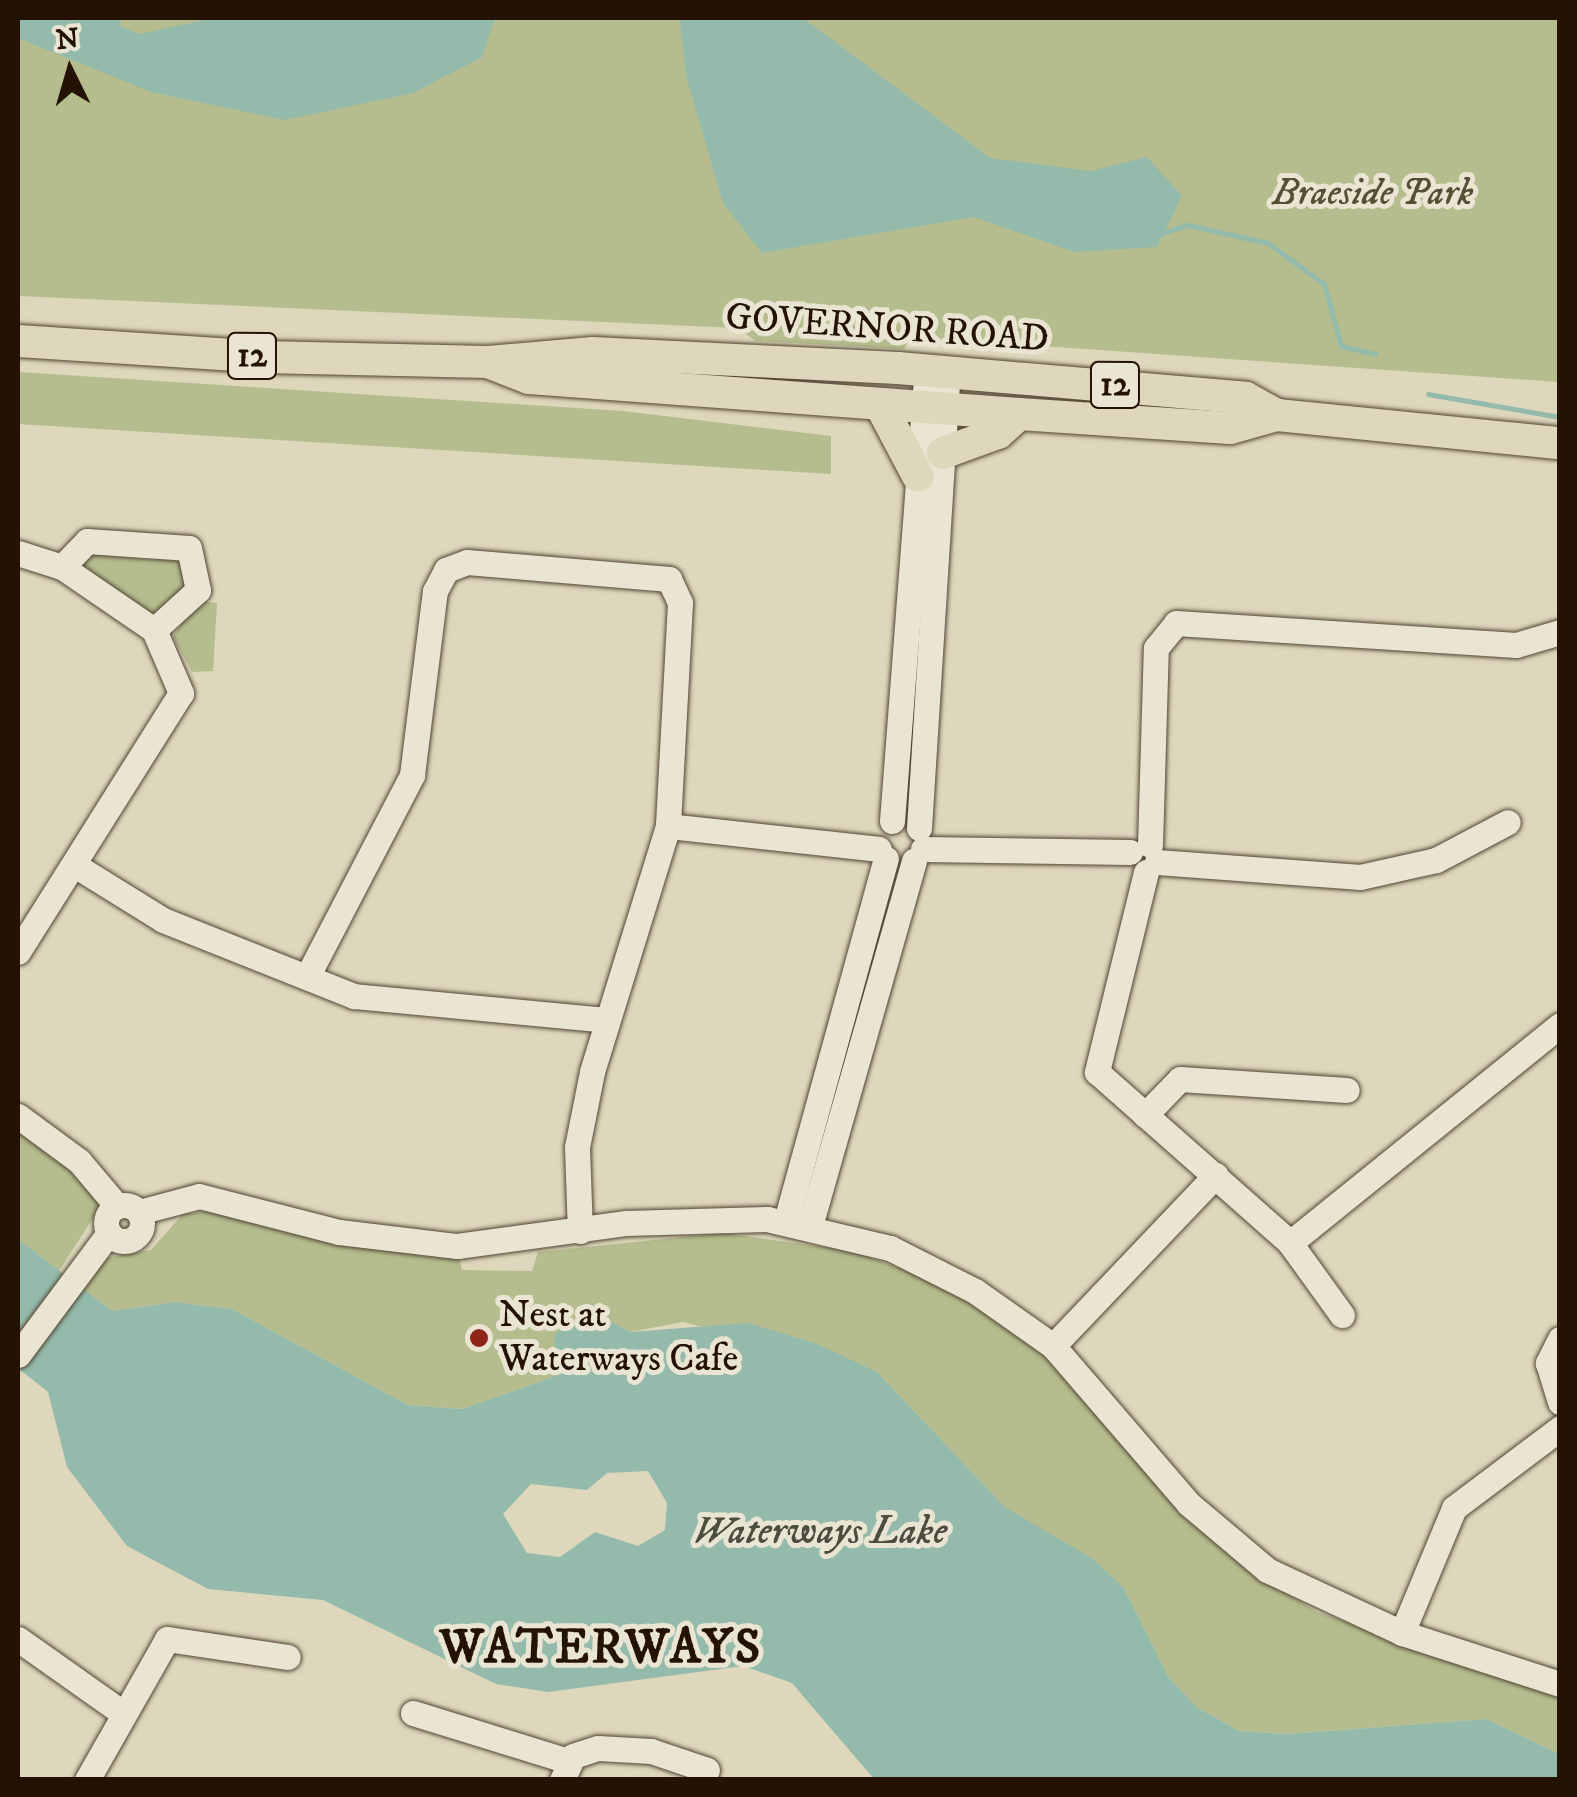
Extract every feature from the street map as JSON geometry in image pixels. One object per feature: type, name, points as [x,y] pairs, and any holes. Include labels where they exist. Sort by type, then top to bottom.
[{"type":"main road","name":"GOVERNOR ROAD","points":[[18,341],[488,362],[593,353],[937,371],[1246,398],[1277,416]]},
{"type":"main road","name":"GOVERNOR ROAD","points":[[488,362],[529,378],[1230,428],[1277,416],[1560,443]]},
{"type":"main road","points":[[880,404],[918,476]]},
{"type":"main road","points":[[943,453],[998,433],[1020,414]]},
{"type":"street","points":[[798,1223],[884,840],[918,476],[935,408],[937,371]]},
{"type":"street","points":[[798,1223],[920,843],[943,453],[935,408]]},
{"type":"street","points":[[62,567],[88,540],[190,548],[198,590],[154,630]]},
{"type":"street","points":[[18,554],[62,567],[154,630],[181,694],[76,866],[18,952]]},
{"type":"street","points":[[307,977],[412,776],[435,591],[446,570],[467,562],[669,579],[680,603],[668,826],[608,1020],[577,1146],[580,1231]]},
{"type":"street","points":[[1342,1315],[1290,1242],[1097,1072],[1096,1051],[1142,861],[1156,648],[1176,622],[1516,645],[1560,632]]},
{"type":"street","points":[[668,826],[1098,854],[1142,861],[1188,860],[1360,877],[1436,860],[1508,822]]},
{"type":"street","points":[[884,840],[920,843]]},
{"type":"street","points":[[76,866],[163,920],[354,996],[608,1020]]},
{"type":"street","points":[[1290,1242],[1560,1024]]},
{"type":"street","points":[[1145,1115],[1180,1078],[1347,1090]]},
{"type":"street","points":[[18,1116],[79,1161],[128,1209],[132,1239],[109,1233],[76,1268],[18,1355]]},
{"type":"street","points":[[1053,1346],[1216,1174]]},
{"type":"street","points":[[128,1209],[199,1196],[339,1232],[457,1246],[580,1231],[798,1223],[937,1270],[1053,1346],[1230,1541],[1319,1600],[1402,1633],[1560,1684]]},
{"type":"street","points":[[1560,1339],[1548,1362],[1560,1402]]},
{"type":"street","points":[[1402,1633],[1454,1508],[1560,1428]]},
{"type":"street","points":[[18,1639],[122,1712]]},
{"type":"street","points":[[87,1780],[166,1639],[288,1657]]},
{"type":"street","points":[[413,1713],[565,1770],[598,1748],[652,1751],[707,1770]]},
{"type":"green space","name":"Braeside Park","points":[[18,18],[1559,18],[1559,382],[910,337],[904,349],[756,341],[737,328],[18,296]]},
{"type":"green space","points":[[18,372],[623,411],[831,436],[831,474],[18,424]]},
{"type":"green space","points":[[155,551],[180,552],[191,580],[153,617],[81,565],[88,554],[153,560]]},
{"type":"green space","points":[[195,601],[217,603],[213,671],[192,672],[173,637]]},
{"type":"green space","points":[[18,1130],[74,1166],[102,1204],[59,1271],[18,1239]]},
{"type":"green space","points":[[231,1207],[336,1242],[459,1256],[462,1270],[532,1271],[538,1252],[722,1233],[851,1251],[936,1281],[1007,1322],[1067,1373],[1185,1517],[1243,1566],[1317,1612],[1559,1694],[1559,1754],[1487,1719],[1288,1734],[1239,1731],[1198,1708],[1169,1678],[1124,1588],[1005,1507],[877,1372],[683,1322],[630,1332],[599,1315],[555,1334],[589,1349],[592,1363],[462,1409],[408,1405],[232,1309],[175,1302],[112,1311],[80,1287],[98,1259],[151,1250],[182,1215]]},
{"type":"water","points":[[18,18],[121,18],[121,27],[140,34],[213,18],[495,18],[482,57],[413,93],[285,120],[151,92],[18,38]]},
{"type":"water","points":[[680,18],[803,18],[990,158],[1091,171],[1147,157],[1182,196],[1157,247],[1074,252],[974,217],[762,253],[723,203],[686,76]]},
{"type":"water","name":"Waterways Lake","points":[[18,1239],[112,1311],[175,1302],[232,1309],[408,1405],[462,1409],[592,1363],[589,1350],[554,1360],[555,1333],[599,1315],[630,1332],[748,1323],[815,1343],[877,1372],[1005,1507],[1093,1559],[1124,1588],[1169,1678],[1198,1708],[1239,1731],[1288,1734],[1487,1719],[1559,1754],[1559,1779],[874,1779],[792,1683],[743,1666],[548,1692],[496,1684],[323,1600],[208,1589],[127,1546],[67,1467],[48,1392],[18,1368]],"holes":[[[648,1471],[667,1503],[665,1530],[638,1546],[595,1532],[560,1557],[527,1553],[503,1514],[531,1484],[587,1490],[607,1473]]]},
{"type":"waterway","points":[[1158,234],[1188,225],[1268,243],[1324,284],[1341,346],[1375,354]]},
{"type":"waterway","points":[[1428,394],[1560,417]]},
{"type":"place","name":"Nest at Waterways Cafe","points":[[479,1338]]},
{"type":"district","name":"WATERWAYS","points":[[601,1649]]}]
